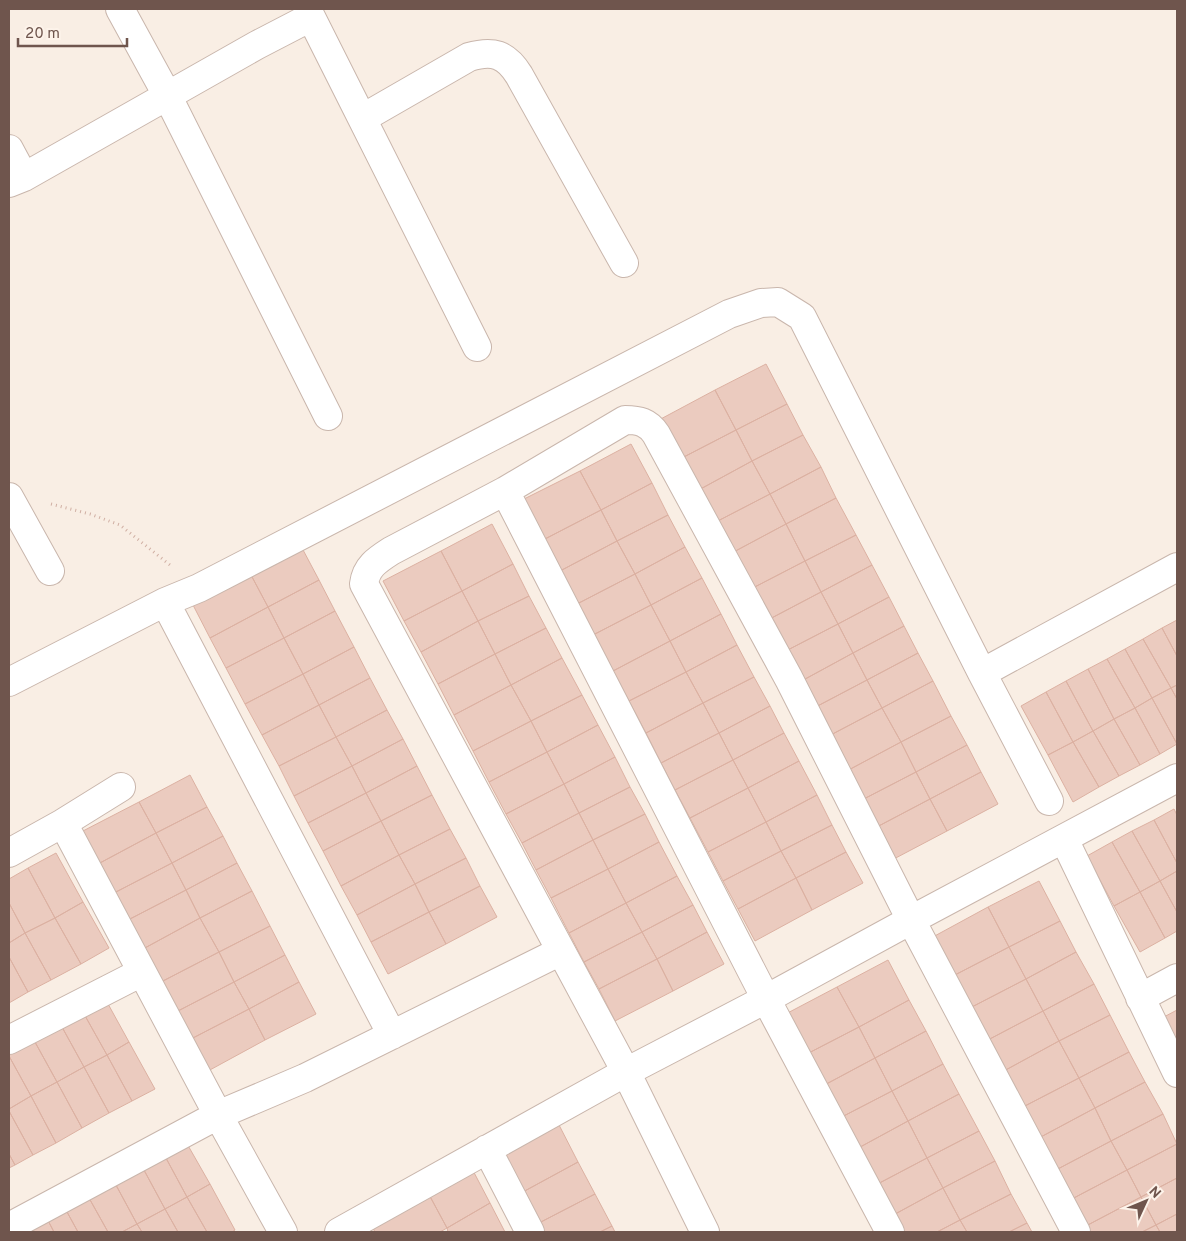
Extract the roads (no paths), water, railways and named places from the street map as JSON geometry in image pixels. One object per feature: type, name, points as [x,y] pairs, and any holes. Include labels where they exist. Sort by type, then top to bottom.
[{"type":"street","points":[[120,9],[166,95],[328,416]]},
{"type":"street","points":[[9,149],[16,180],[309,13],[364,118],[477,347]]},
{"type":"street","points":[[364,118],[469,56],[491,54],[503,57],[512,63],[520,75],[624,263]]},
{"type":"street","points":[[9,682],[166,602],[199,588],[729,314],[760,303],[778,302],[802,317],[1049,801]]},
{"type":"street","points":[[705,1232],[626,1072],[364,584],[364,576],[375,561],[505,490],[625,420],[639,420],[651,426],[656,434],[788,679],[911,920],[1076,1232]]},
{"type":"street","points":[[505,490],[766,999],[890,1232]]},
{"type":"street","points":[[9,497],[50,571]]},
{"type":"street","points":[[982,672],[1177,567]]},
{"type":"street","points":[[166,602],[392,1036]]},
{"type":"street","points":[[352,1229],[486,1150],[626,1072],[766,999],[1177,778]]},
{"type":"street","points":[[9,853],[63,823],[121,787]]},
{"type":"street","points":[[63,823],[218,1115],[283,1232]]},
{"type":"street","points":[[1064,838],[1177,1073]]},
{"type":"street","points":[[9,1227],[218,1115],[305,1078],[560,951]]},
{"type":"street","points":[[9,1040],[142,972]]},
{"type":"street","points":[[1140,998],[1177,978]]},
{"type":"street","points":[[486,1150],[530,1232]]}]
